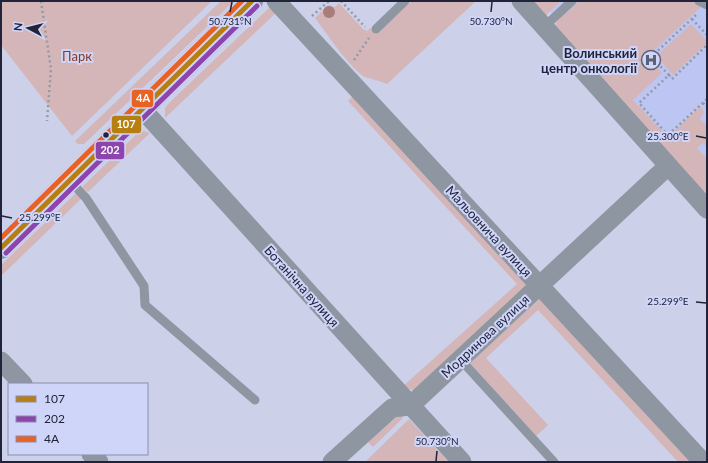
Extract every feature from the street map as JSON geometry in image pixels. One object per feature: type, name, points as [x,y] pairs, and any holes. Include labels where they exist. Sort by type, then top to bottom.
[{"type":"street","points":[[1,248],[143,110],[252,1]]},
{"type":"street","name":"Мальовнича вулиця","points":[[276,1],[703,462]]},
{"type":"street","points":[[521,1],[707,209]]},
{"type":"street","name":"Ботанічна вулиця","points":[[143,110],[462,462]]},
{"type":"street","name":"Модринова вулиця","points":[[410,406],[668,166]]},
{"type":"street","points":[[1,361],[22,383]]},
{"type":"street","points":[[332,462],[392,408],[410,406]]},
{"type":"lane","points":[[376,29],[405,1]]},
{"type":"lane","points":[[544,27],[572,1]]},
{"type":"lane","points":[[699,1],[707,5]]},
{"type":"lane","points":[[70,181],[86,198],[144,286],[145,305],[255,400]]},
{"type":"lane","points":[[460,359],[554,462]]},
{"type":"path","points":[[41,1],[51,69],[47,121]]},
{"type":"path","points":[[300,27],[329,1]]},
{"type":"path","points":[[341,1],[366,28],[370,27],[376,29],[344,74]]},
{"type":"path","points":[[707,5],[651,56],[672,78],[707,46]]},
{"type":"path","points":[[692,19],[707,35]]},
{"type":"path","points":[[669,75],[639,103],[668,135],[707,99]]},
{"type":"path","points":[[703,103],[707,107]]},
{"type":"path","points":[[651,146],[666,132]]},
{"type":"shaded area","name":"Волинський центр онкології","points":[[540,1],[707,1],[707,179],[663,132]]},
{"type":"green space","name":"Парк","points":[[1,1],[212,1],[72,136],[1,45]]},
{"type":"green space","points":[[221,1],[234,1],[84,144],[78,144],[75,141]]},
{"type":"green space","points":[[412,1],[476,1],[387,84],[363,76],[357,71],[344,57],[315,18],[328,5],[335,7],[339,3],[363,29],[367,31],[370,28],[376,34]]},
{"type":"green space","points":[[525,1],[561,1],[545,16]]},
{"type":"green space","points":[[579,1],[693,1],[702,6],[647,57],[662,73],[633,100],[663,132],[653,142],[554,27],[558,20]]},
{"type":"green space","points":[[269,8],[278,11],[165,118],[165,108],[169,103]]},
{"type":"green space","points":[[691,24],[707,41],[707,43],[673,75],[656,56]]},
{"type":"green space","points":[[355,94],[532,285],[416,391],[402,387],[517,284],[348,101]]},
{"type":"green space","points":[[701,106],[704,112],[700,119],[707,126],[707,147],[703,143],[697,148],[707,159],[707,200],[656,144],[665,135],[668,137]]},
{"type":"green space","points":[[141,130],[150,133],[88,192],[82,187]]},
{"type":"green space","points":[[76,193],[82,198],[1,276],[1,265]]},
{"type":"green space","points":[[542,296],[695,462],[678,462],[538,310],[486,358],[548,425],[536,436],[470,363]]},
{"type":"green space","points":[[404,412],[402,419],[373,447],[368,442],[399,415]]},
{"type":"green space","points":[[409,419],[449,462],[365,462]]},
{"type":"transit line","name":"4А","points":[[1,238],[242,1]]},
{"type":"transit line","name":"107","points":[[1,248],[252,1]]},
{"type":"transit line","name":"202","points":[[6,253],[257,6]]},
{"type":"place","name":"Волинський центр онкології","points":[[651,60]]}]
